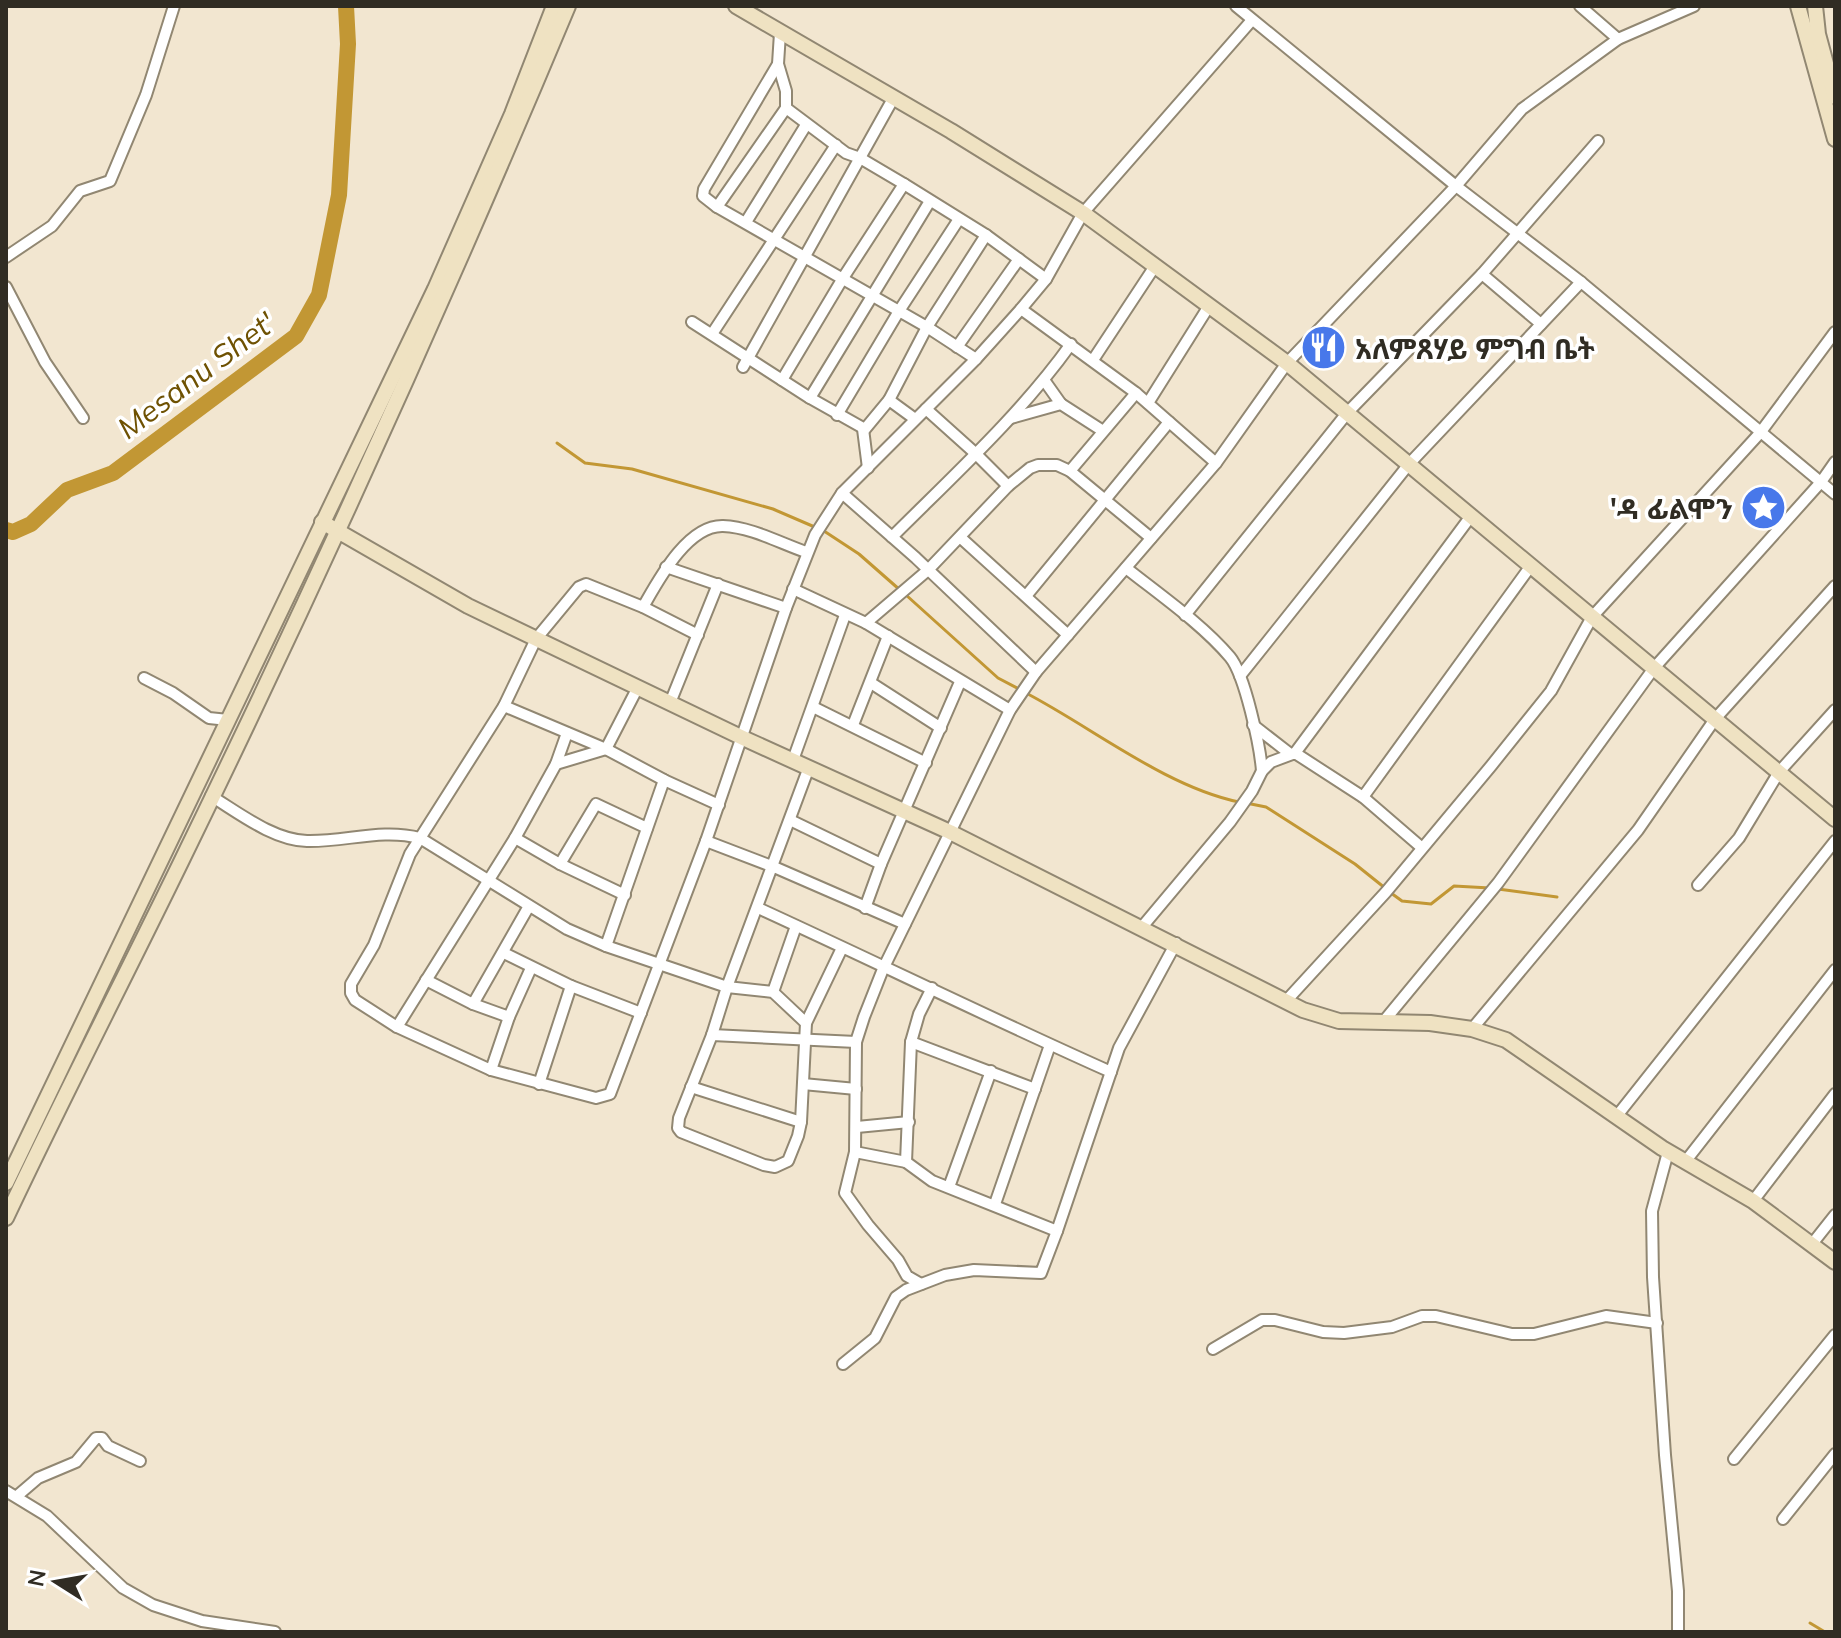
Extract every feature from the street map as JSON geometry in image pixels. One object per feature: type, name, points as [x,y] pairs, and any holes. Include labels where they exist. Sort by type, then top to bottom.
[{"type":"street","points":[[6,257],[52,226],[80,191],[110,181],[146,95],[174,6]]},
{"type":"street","points":[[6,1183],[322,522],[451,267],[554,6]]},
{"type":"street","points":[[7,1213],[338,531],[451,267],[568,6]]},
{"type":"street","points":[[736,6],[894,97],[1083,213],[1287,363],[1835,819]]},
{"type":"street","points":[[1236,6],[1456,186],[1581,282],[1835,494]]},
{"type":"street","points":[[1580,6],[1618,39]]},
{"type":"street","points":[[921,1284],[907,1276],[845,1193],[855,1152],[857,1127],[856,1042],[883,969],[1010,710],[1036,672],[1216,463],[1287,363],[1456,186],[1522,109],[1618,39],[1694,6]]},
{"type":"street","points":[[1798,9],[1829,92]]},
{"type":"street","points":[[1815,9],[1835,139]]},
{"type":"street","points":[[698,635],[643,607],[584,584],[536,639],[504,706],[420,838],[396,884],[374,945],[351,984],[355,1000],[397,1027],[491,1070],[596,1098],[610,1094],[706,841],[786,608],[815,535],[842,493],[976,359],[1021,309],[1046,279],[1083,213],[1252,20]]},
{"type":"street","points":[[717,207],[786,108],[786,91],[778,64],[780,33]]},
{"type":"street","points":[[778,64],[704,189],[703,196],[976,359]]},
{"type":"street","points":[[746,362],[894,97]]},
{"type":"street","points":[[786,108],[851,156],[860,158],[986,235],[1046,279]]},
{"type":"street","points":[[746,222],[806,125]]},
{"type":"street","points":[[1185,615],[1348,412],[1482,274],[1598,141]]},
{"type":"street","points":[[712,334],[836,145]]},
{"type":"street","points":[[782,380],[904,184]]},
{"type":"street","points":[[810,398],[930,201]]},
{"type":"street","points":[[837,415],[959,219]]},
{"type":"street","points":[[863,429],[889,400],[927,327],[986,235]]},
{"type":"street","points":[[957,347],[1019,259]]},
{"type":"street","points":[[1093,360],[1155,266]]},
{"type":"street","points":[[1482,274],[1541,324]]},
{"type":"street","points":[[1240,676],[1409,464],[1581,282]]},
{"type":"street","points":[[6,287],[45,362],[83,418]]},
{"type":"street","points":[[1148,403],[1209,306]]},
{"type":"street","points":[[1021,309],[1136,393],[1216,463]]},
{"type":"street","points":[[692,322],[746,362],[863,429]]},
{"type":"street","points":[[1286,1001],[1386,892],[1491,766],[1551,691],[1592,617],[1760,433],[1835,332]]},
{"type":"street","points":[[892,537],[1011,418],[1071,344]]},
{"type":"street","points":[[1044,380],[1061,404],[1103,431]]},
{"type":"street","points":[[1070,471],[1136,393]]},
{"type":"street","points":[[889,400],[915,419]]},
{"type":"street","points":[[1011,418],[1061,404]]},
{"type":"street","points":[[926,409],[1008,486]]},
{"type":"street","points":[[1026,596],[1169,422]]},
{"type":"street","points":[[863,429],[868,468]]},
{"type":"street","points":[[1384,1021],[1498,883],[1654,668],[1821,482],[1835,462]]},
{"type":"street","points":[[866,623],[928,570],[1008,486],[1038,465],[1057,465],[1070,471],[1151,538]]},
{"type":"street","points":[[842,493],[1036,672]]},
{"type":"street","points":[[1142,927],[1230,822],[1262,771],[1271,762],[1292,753],[1471,516]]},
{"type":"street","points":[[322,522],[468,606],[743,738],[950,832],[1176,943],[1303,1010],[1339,1021],[1430,1023],[1472,1029],[1514,1045],[1668,1152],[1753,1201],[1835,1262]]},
{"type":"street","points":[[643,607],[666,567],[683,548],[702,533],[721,526],[806,552]]},
{"type":"street","points":[[961,538],[1068,635]]},
{"type":"street","points":[[666,567],[786,608]]},
{"type":"street","points":[[1363,797],[1530,567]]},
{"type":"street","points":[[1126,568],[1185,615],[1231,658],[1240,676],[1262,771]]},
{"type":"street","points":[[670,703],[718,584]]},
{"type":"street","points":[[1472,1029],[1638,830],[1715,719],[1835,586]]},
{"type":"street","points":[[793,589],[866,623],[1010,710]]},
{"type":"street","points":[[793,760],[845,615]]},
{"type":"street","points":[[853,725],[888,636]]},
{"type":"street","points":[[144,678],[173,693],[209,718],[228,720]]},
{"type":"street","points":[[865,908],[960,682]]},
{"type":"street","points":[[871,683],[941,728]]},
{"type":"street","points":[[556,764],[606,749],[638,687]]},
{"type":"street","points":[[504,706],[606,749],[719,805]]},
{"type":"street","points":[[813,707],[926,763]]},
{"type":"street","points":[[1698,885],[1739,838],[1779,772],[1835,710]]},
{"type":"street","points":[[1253,725],[1363,797],[1421,847]]},
{"type":"street","points":[[397,1027],[515,838],[556,764],[567,733]]},
{"type":"street","points":[[809,767],[678,1124],[681,1132],[764,1165],[775,1167],[788,1161],[801,1122],[806,1023],[842,948]]},
{"type":"street","points":[[606,946],[664,780]]},
{"type":"street","points":[[211,796],[258,825],[302,840],[393,833],[420,838],[567,929],[606,946],[727,987],[773,992],[806,1023]]},
{"type":"street","points":[[560,864],[596,804],[647,828]]},
{"type":"street","points":[[790,820],[881,864]]},
{"type":"street","points":[[515,838],[625,895]]},
{"type":"street","points":[[706,841],[905,924]]},
{"type":"street","points":[[1616,1117],[1835,841]]},
{"type":"street","points":[[473,1004],[529,906]]},
{"type":"street","points":[[758,908],[883,969],[932,988],[1111,1072]]},
{"type":"street","points":[[773,992],[796,926]]},
{"type":"street","points":[[843,1364],[875,1338],[896,1297],[921,1284],[945,1275],[974,1270],[1041,1273],[1119,1048],[1176,943]]},
{"type":"street","points":[[504,953],[571,986],[641,1013]]},
{"type":"street","points":[[491,1070],[509,1017],[531,968]]},
{"type":"street","points":[[1685,1162],[1835,970]]},
{"type":"street","points":[[426,980],[473,1004],[509,1017]]},
{"type":"street","points":[[539,1084],[571,986]]},
{"type":"street","points":[[906,1162],[911,1042],[919,1014],[932,988]]},
{"type":"street","points":[[712,1035],[856,1042]]},
{"type":"street","points":[[911,1042],[1035,1089]]},
{"type":"street","points":[[995,1204],[1050,1045]]},
{"type":"street","points":[[949,1187],[991,1071]]},
{"type":"street","points":[[803,1084],[856,1089]]},
{"type":"street","points":[[691,1087],[801,1122]]},
{"type":"street","points":[[1753,1201],[1835,1094]]},
{"type":"street","points":[[857,1127],[909,1122]]},
{"type":"street","points":[[855,1152],[906,1162],[932,1181],[1057,1231]]},
{"type":"street","points":[[1668,1152],[1652,1211],[1665,1455],[1678,1591],[1678,1632]]},
{"type":"street","points":[[1812,1244],[1835,1215]]},
{"type":"street","points":[[1213,1349],[1262,1320],[1344,1333],[1392,1327],[1422,1316],[1451,1317],[1512,1334],[1534,1334],[1606,1316],[1657,1323]]},
{"type":"street","points":[[1734,1459],[1835,1335]]},
{"type":"street","points":[[140,1461],[108,1446],[102,1438],[96,1438],[76,1462],[11,1493],[47,1516],[123,1588],[153,1605],[202,1621],[275,1632]]},
{"type":"street","points":[[1783,1519],[1835,1454]]},
{"type":"waterway","name":"Mesanu Shet'","points":[[6,530],[13,532],[31,524],[67,490],[113,473],[296,336],[319,295],[339,195],[348,44],[346,6]]},
{"type":"waterway","points":[[557,443],[585,463],[632,469],[773,509],[824,531],[859,554],[900,590]]},
{"type":"waterway","points":[[906,595],[998,678],[1019,689]]},
{"type":"waterway","points":[[1026,693],[1184,784],[1239,802]]},
{"type":"waterway","points":[[1246,803],[1266,807],[1355,864],[1385,888]]},
{"type":"waterway","points":[[1391,893],[1402,901],[1431,904],[1454,886],[1490,888]]},
{"type":"waterway","points":[[1498,889],[1557,897]]},
{"type":"waterway","points":[[1810,1623],[1825,1632]]},
{"type":"place","name":"አለምጸሃይ ምግብ ቤት","points":[[1324,348]]},
{"type":"place","name":"'ዳ ፊልሞን","points":[[1764,508]]}]
